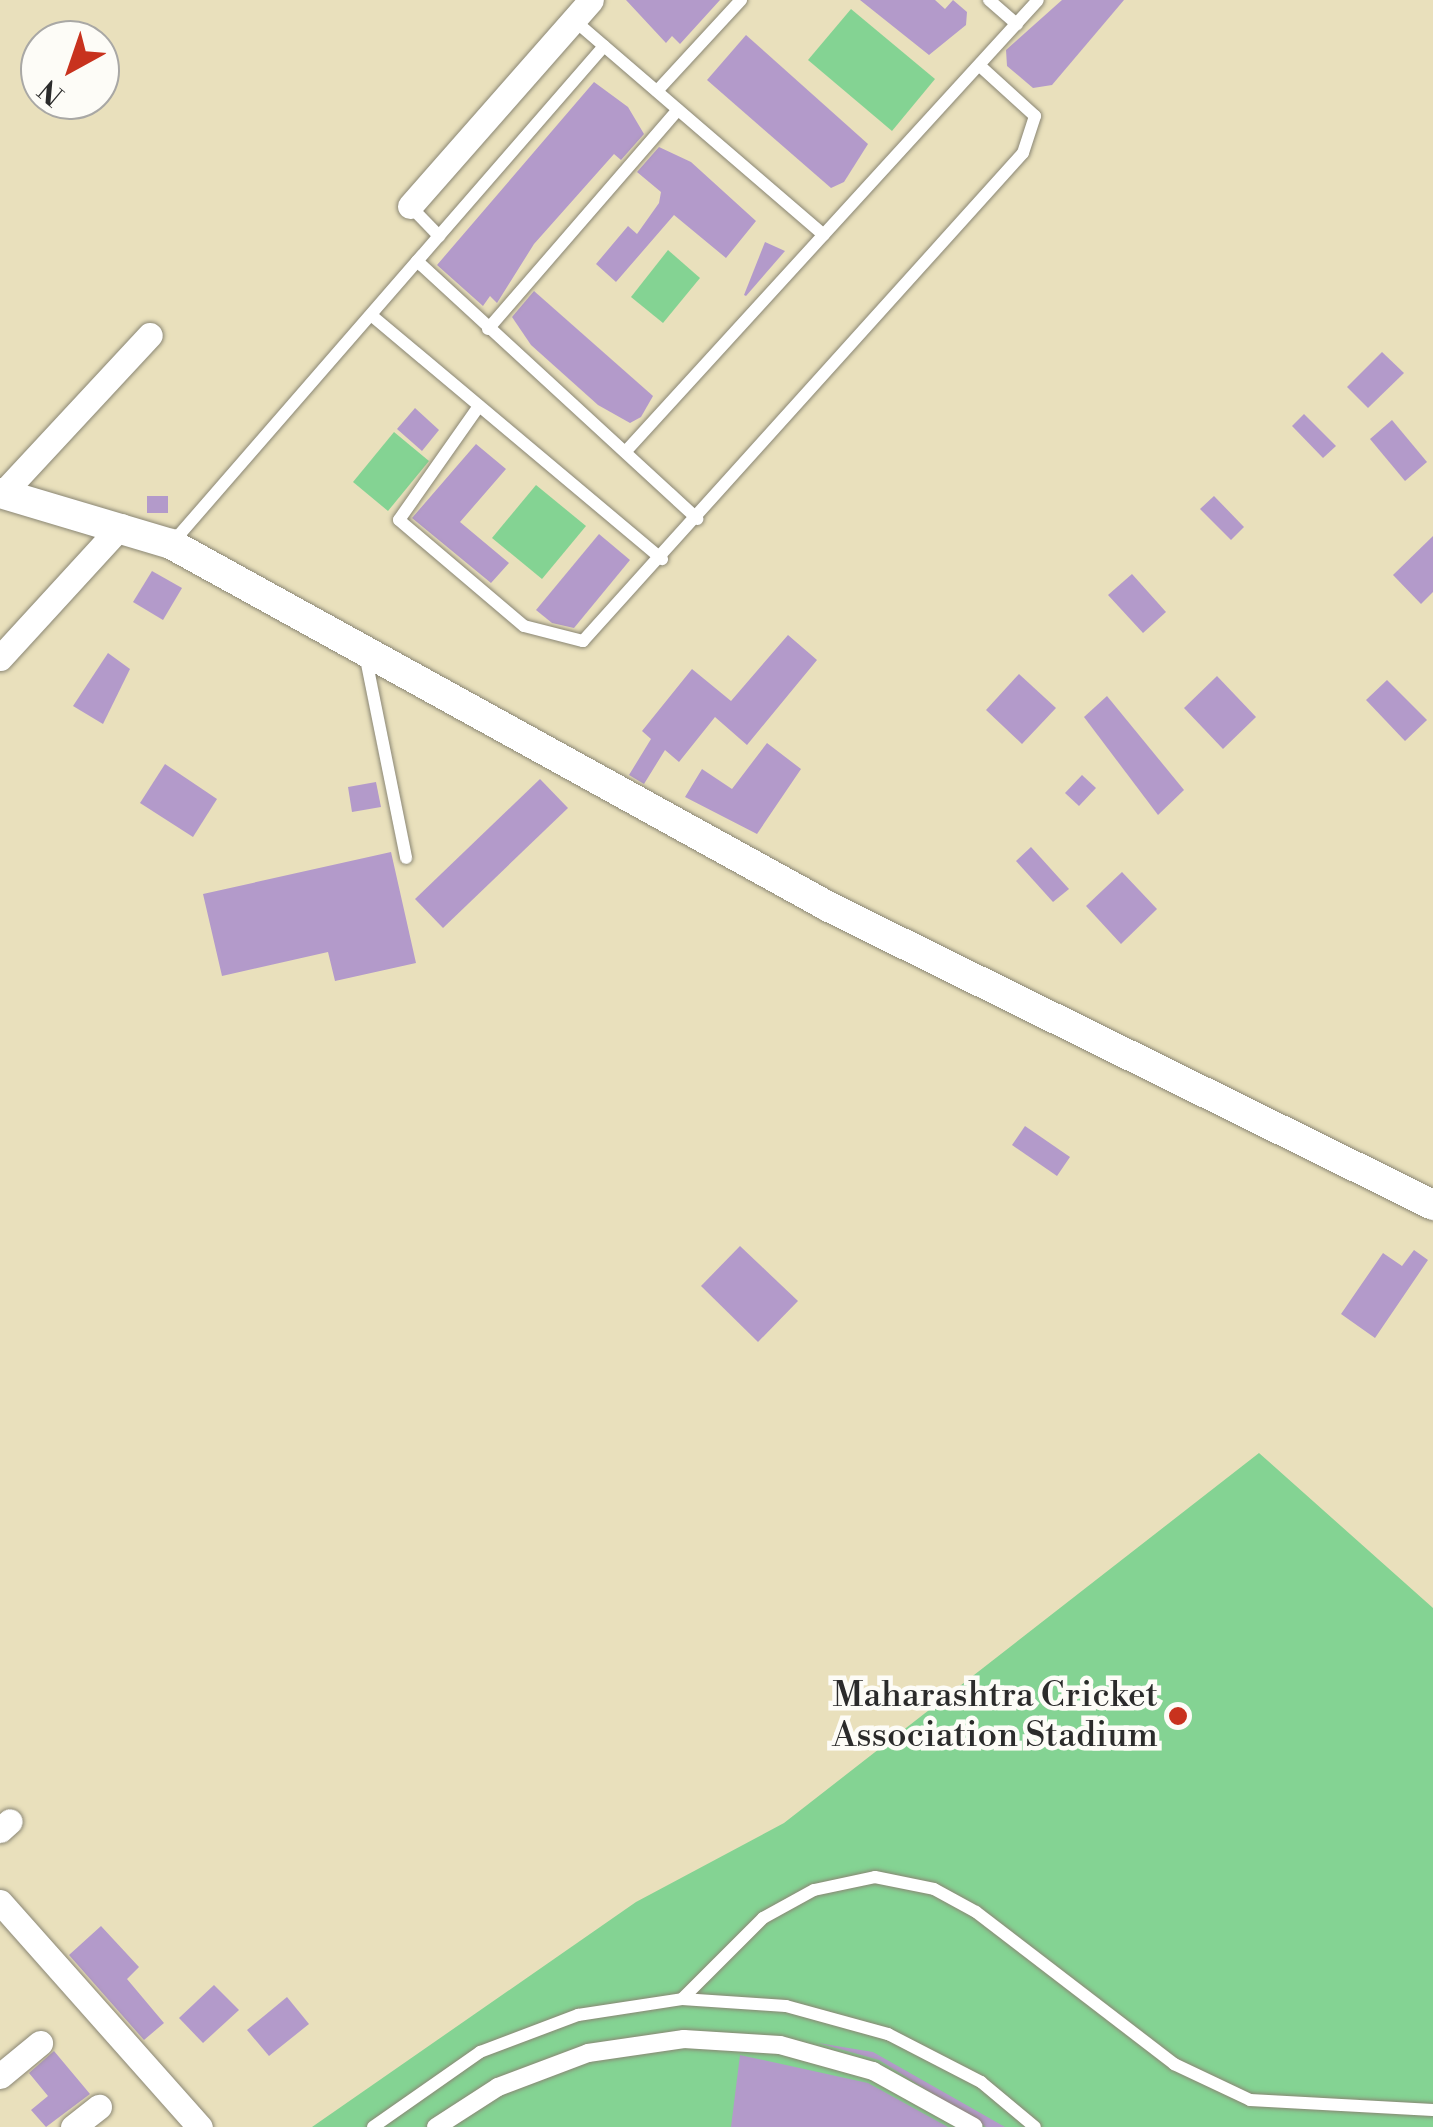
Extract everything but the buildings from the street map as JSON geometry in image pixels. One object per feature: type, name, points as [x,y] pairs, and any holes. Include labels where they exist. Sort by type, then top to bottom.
[{"type":"street","points":[[410,206],[583,10]]},
{"type":"street","points":[[150,336],[1,493],[171,544],[363,644],[829,907],[1433,1205]]},
{"type":"street","points":[[0,658],[120,526]]},
{"type":"street","points":[[0,1902],[200,2127]]},
{"type":"street","points":[[436,2127],[498,2087],[588,2053],[684,2039],[780,2045],[873,2071],[974,2127]]},
{"type":"street","points":[[0,2076],[40,2043]]},
{"type":"street","points":[[73,2127],[99,2107]]},
{"type":"lane","points":[[657,91],[741,0]]},
{"type":"lane","points":[[990,0],[1017,24]]},
{"type":"lane","points":[[627,450],[1038,0]]},
{"type":"lane","points":[[583,10],[604,46],[824,235]]},
{"type":"lane","points":[[171,544],[604,46]]},
{"type":"lane","points":[[479,406],[414,492],[399,520],[405,534],[524,626],[572,642],[598,632],[1035,136],[1036,116],[980,66]]},
{"type":"lane","points":[[488,329],[678,110]]},
{"type":"lane","points":[[410,206],[439,236]]},
{"type":"lane","points":[[418,261],[698,519]]},
{"type":"lane","points":[[371,315],[662,560]]},
{"type":"lane","points":[[363,644],[406,858]]},
{"type":"lane","points":[[682,2000],[763,1918],[814,1890],[875,1877],[934,1889],[976,1912],[1174,2064],[1250,2100],[1433,2110]]},
{"type":"lane","points":[[372,2127],[480,2052],[578,2015],[682,2000],[786,2006],[888,2034],[981,2082],[1035,2127]]},
{"type":"green space","points":[[851,9],[935,79],[892,131],[808,60]]},
{"type":"green space","points":[[668,250],[700,278],[663,323],[631,297]]},
{"type":"green space","points":[[394,432],[429,461],[388,511],[353,482]]},
{"type":"green space","points":[[536,485],[586,526],[542,579],[492,538]]},
{"type":"green space","name":"Maharashtra Cricket Association Stadium","points":[[1259,1453],[1433,1608],[1433,2127],[312,2127],[636,1902],[784,1823]]},
{"type":"place","name":"Maharashtra Cricket Association Stadium","points":[[1178,1716]]}]
